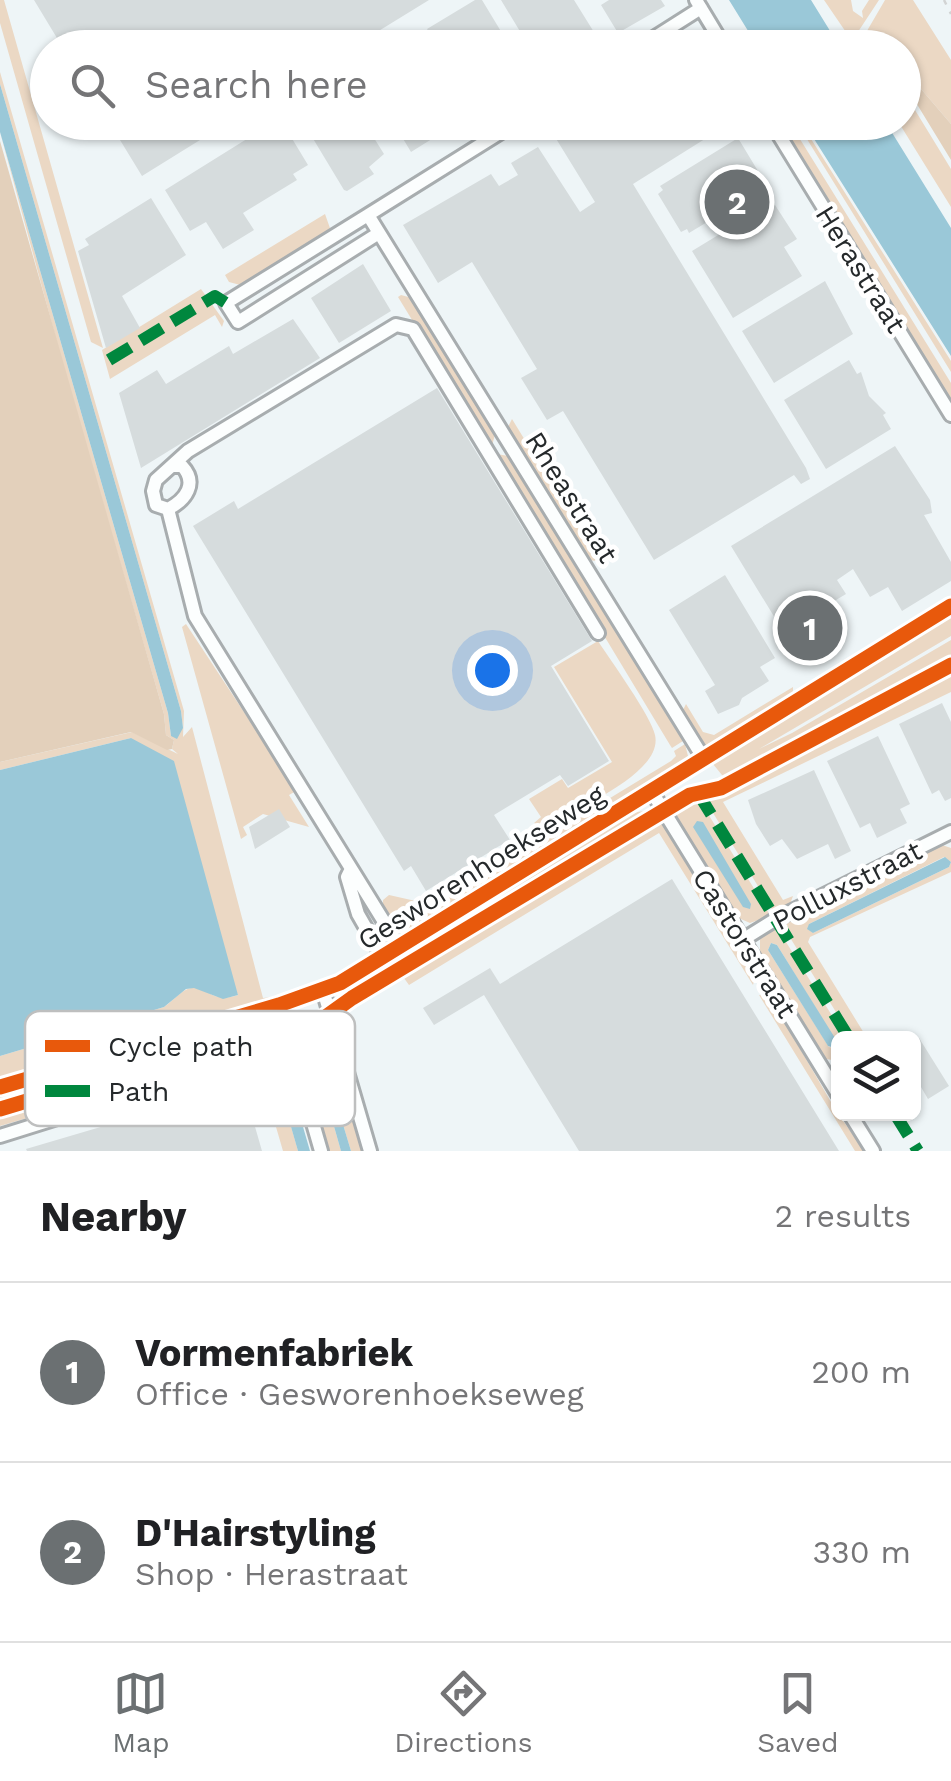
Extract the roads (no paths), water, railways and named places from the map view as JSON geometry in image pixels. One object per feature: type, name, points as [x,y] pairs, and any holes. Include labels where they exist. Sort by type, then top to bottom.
[{"type":"street","points":[[663,30],[699,4],[714,30]]},
{"type":"street","points":[[380,234],[238,322],[226,303],[488,140]]},
{"type":"street","name":"Herastraat","points":[[783,140],[951,415]]},
{"type":"street","name":"Rheastraat","points":[[368,215],[704,759]]},
{"type":"street","points":[[174,466],[187,470],[190,486],[182,502],[168,509],[156,504],[153,491],[161,473],[188,451],[396,325],[413,329],[598,634]]},
{"type":"street","points":[[168,509],[195,616],[399,946]]},
{"type":"street","name":"Gesworenhoekseweg","points":[[258,1011],[340,983],[951,606]]},
{"type":"street","name":"Castorstraat","points":[[652,792],[831,1082]]},
{"type":"street","name":"Polluxstraat","points":[[744,939],[776,919],[951,832]]},
{"type":"street","points":[[352,868],[347,877],[358,914],[382,956]]},
{"type":"street","points":[[323,990],[329,1011]]},
{"type":"street","points":[[279,1005],[281,1011]]},
{"type":"street","name":"Gesworenhoekseweg","points":[[0,1087],[25,1080]]},
{"type":"street","points":[[355,1100],[370,1151]]},
{"type":"street","points":[[854,1121],[873,1151]]},
{"type":"street","points":[[0,1136],[31,1126]]},
{"type":"street","points":[[314,1126],[321,1151]]},
{"type":"water","points":[[729,0],[811,0],[830,30],[748,30]]},
{"type":"water","points":[[0,84],[181,711],[183,728],[177,739],[171,736],[168,713],[0,132]]},
{"type":"water","points":[[815,140],[897,140],[951,228],[951,356]]},
{"type":"water","points":[[131,738],[174,761],[238,995],[223,999],[194,988],[151,1011],[25,1011],[25,1049],[0,1056],[0,770]]},
{"type":"water","points":[[697,821],[703,822],[751,904],[750,909],[743,907],[693,827]]},
{"type":"water","points":[[945,857],[951,862],[949,867],[813,933],[807,929],[809,924]]},
{"type":"water","points":[[771,943],[777,945],[831,1032],[831,1047],[828,1046],[768,950]]},
{"type":"water","points":[[291,1126],[303,1126],[310,1151],[298,1151]]},
{"type":"water","points":[[334,1126],[343,1126],[351,1151],[341,1151]]},
{"type":"place","name":"D'Hairstyling","points":[[737,202]]},
{"type":"place","name":"Vormenfabriek","points":[[810,628]]}]
